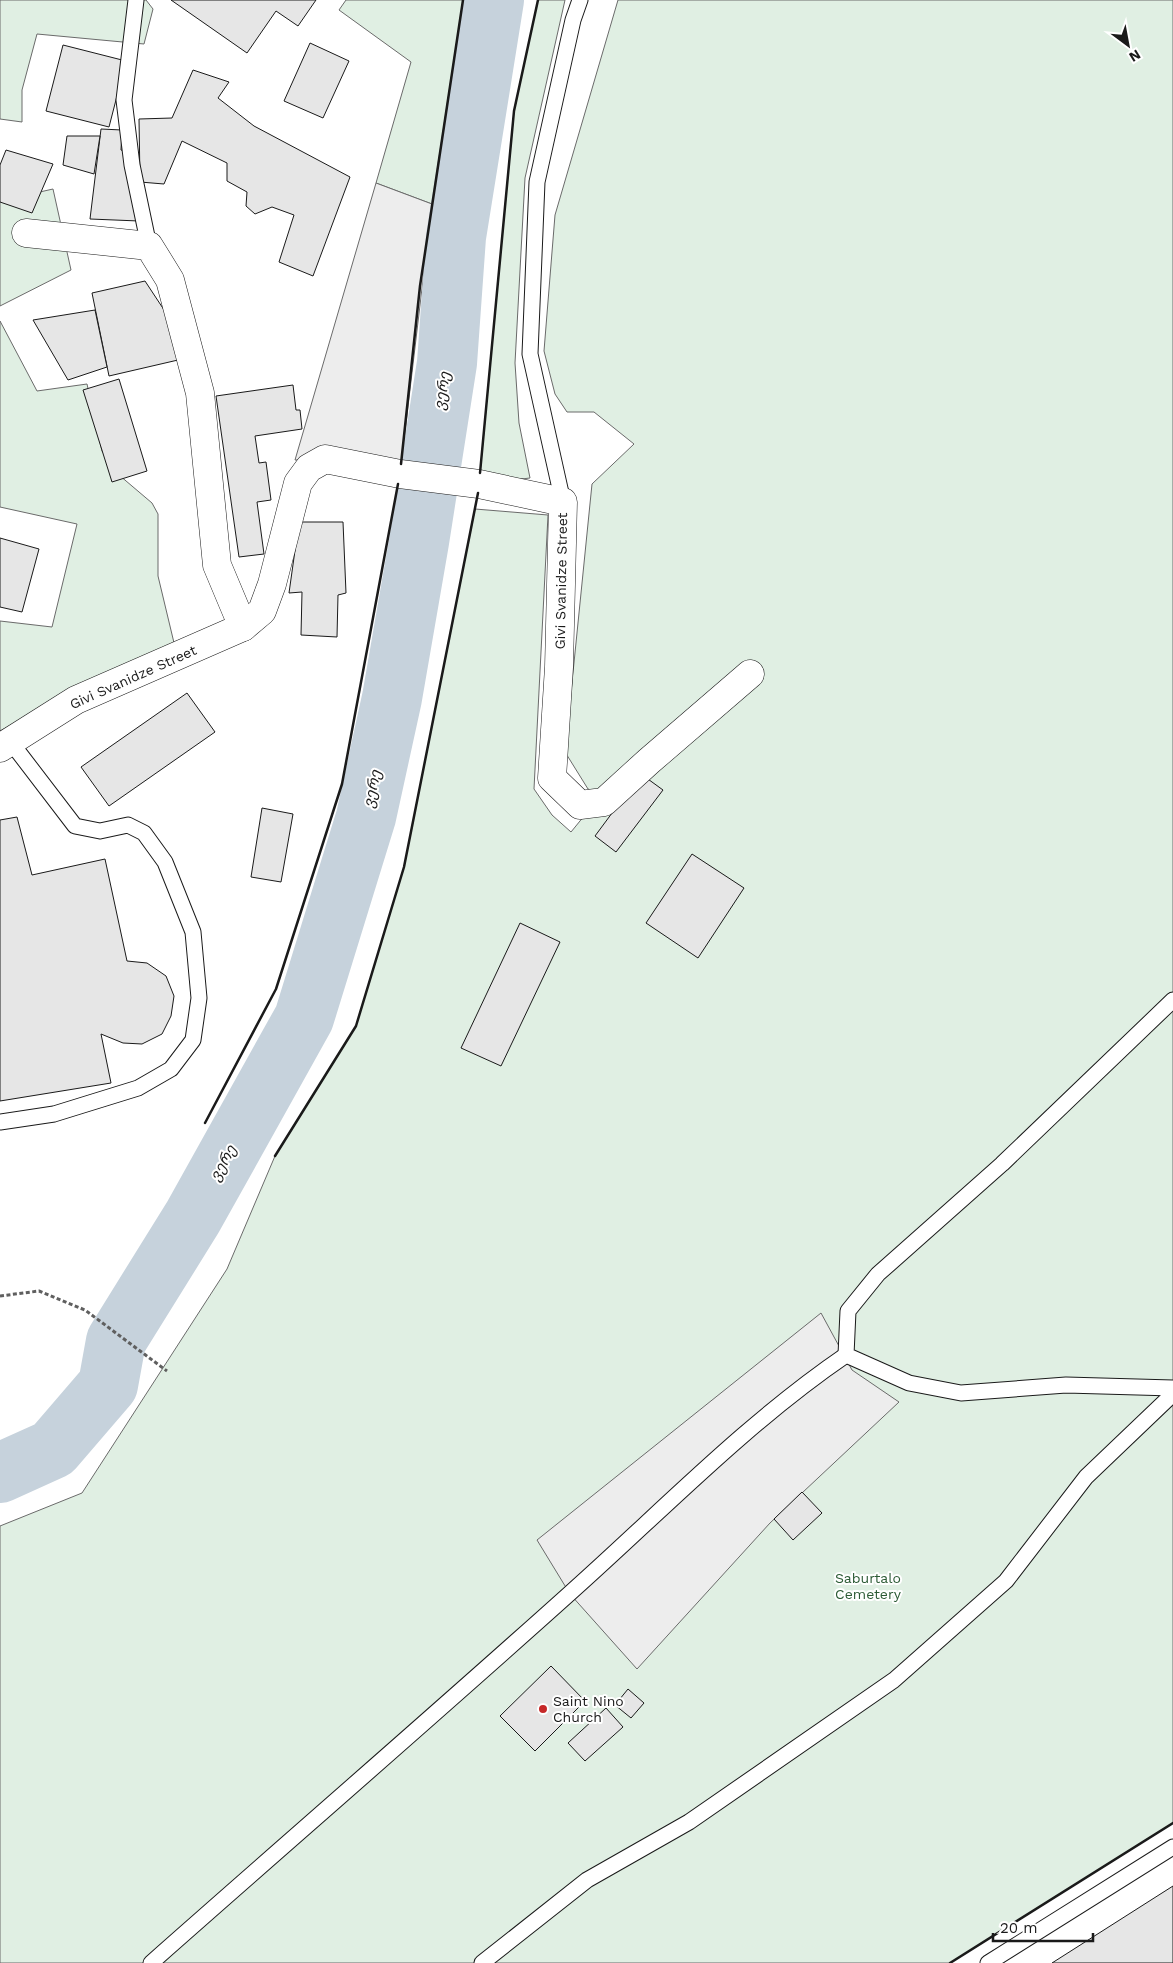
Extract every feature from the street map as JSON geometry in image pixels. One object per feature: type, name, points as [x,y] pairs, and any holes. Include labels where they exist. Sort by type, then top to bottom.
[{"type":"street","points":[[26,233],[149,246],[170,280],[200,393],[218,565],[243,627]]},
{"type":"street","name":"Givi Svanidze Street","points":[[5,745],[76,700],[243,627],[262,611],[272,584],[298,483],[309,468],[325,460],[400,474],[479,484],[563,502],[559,668],[552,778],[580,805],[604,802],[750,674]]},
{"type":"lane","points":[[136,0],[124,100],[132,165],[149,246]]},
{"type":"lane","points":[[563,502],[530,354],[537,182],[573,20],[580,0]]},
{"type":"lane","points":[[0,1122],[54,1114],[138,1088],[171,1069],[193,1040],[199,998],[194,932],[165,862],[144,833],[128,825],[100,831],[75,826],[5,745]]},
{"type":"lane","points":[[846,1355],[848,1311],[878,1274],[1002,1164],[1173,1000]]},
{"type":"lane","points":[[846,1355],[909,1383],[961,1393],[1066,1385],[1173,1388]]},
{"type":"lane","points":[[151,1963],[570,1594],[714,1461],[801,1386],[846,1355]]},
{"type":"lane","points":[[482,1963],[587,1880],[689,1822],[894,1680],[1006,1581],[1086,1477],[1173,1394]]},
{"type":"lane","points":[[988,1963],[1173,1847]]},
{"type":"path","points":[[0,1296],[39,1291],[85,1310],[167,1371]]},
{"type":"green space","points":[[0,0],[146,0],[153,9],[144,44],[37,34],[22,90],[22,122],[0,119]]},
{"type":"green space","points":[[346,0],[463,0],[432,204],[376,183],[411,62],[339,10]]},
{"type":"green space","points":[[538,0],[565,0],[525,178],[515,363],[519,423],[530,478],[479,484],[514,111]]},
{"type":"green space","name":"Saburtalo Cemetery","points":[[618,0],[1173,0],[1173,1823],[950,1963],[0,1963],[0,1526],[82,1493],[227,1269],[275,1156],[356,1026],[404,867],[475,509],[548,515],[534,789],[552,815],[571,832],[602,794],[588,789],[565,752],[592,484],[634,444],[594,412],[567,412],[555,394],[544,351],[555,215]]},
{"type":"green space","points":[[53,189],[71,270],[0,306],[0,201]]},
{"type":"green space","points":[[0,321],[37,391],[87,384],[102,451],[119,475],[152,503],[158,514],[158,576],[175,647],[90,682],[0,731],[0,621],[52,627],[77,524],[0,507]]},
{"type":"shaded area","points":[[376,183],[432,204],[400,474],[325,459],[295,460]]},
{"type":"shaded area","points":[[821,1313],[852,1370],[899,1402],[770,1523],[637,1669],[570,1594],[537,1540]]},
{"type":"building","points":[[171,0],[316,0],[298,26],[276,11],[247,53]]},
{"type":"building","points":[[310,43],[349,61],[323,118],[284,101]]},
{"type":"building","points":[[63,45],[126,61],[109,127],[46,111]]},
{"type":"building","points":[[193,70],[229,82],[218,98],[254,126],[350,177],[313,276],[279,262],[294,215],[272,207],[255,214],[246,206],[247,192],[227,181],[227,163],[182,141],[164,184],[140,182],[139,119],[172,118]]},
{"type":"building","points":[[101,129],[122,130],[121,150],[131,154],[139,221],[90,219]]},
{"type":"building","points":[[67,136],[100,136],[94,174],[63,165]]},
{"type":"building","points":[[6,150],[53,164],[32,213],[0,202],[0,165]]},
{"type":"building","points":[[145,281],[172,322],[178,360],[109,376],[92,293]]},
{"type":"building","points":[[95,310],[107,367],[68,380],[33,320]]},
{"type":"building","points":[[119,379],[147,471],[112,482],[83,390]]},
{"type":"building","points":[[293,385],[296,410],[300,410],[302,429],[255,436],[259,463],[266,462],[271,500],[257,502],[264,554],[239,557],[216,396]]},
{"type":"building","points":[[299,522],[343,522],[346,593],[338,595],[337,637],[301,635],[302,592],[289,593]]},
{"type":"building","points":[[0,538],[39,549],[22,612],[0,607]]},
{"type":"building","points":[[187,693],[215,732],[109,806],[81,767]]},
{"type":"building","points":[[641,774],[663,790],[616,852],[595,836]]},
{"type":"building","points":[[262,808],[293,814],[281,882],[251,877]]},
{"type":"building","points":[[17,817],[32,875],[105,859],[127,961],[147,963],[166,976],[174,996],[171,1016],[162,1034],[142,1044],[123,1043],[101,1034],[111,1083],[0,1101],[0,820]]},
{"type":"building","points":[[692,854],[744,888],[698,958],[646,923]]},
{"type":"building","points":[[520,923],[560,942],[501,1066],[461,1048]]},
{"type":"building","points":[[802,1492],[822,1513],[793,1540],[774,1519]]},
{"type":"building","name":"Saint Nino Church","points":[[551,1666],[585,1701],[535,1751],[500,1716]]},
{"type":"building","points":[[628,1689],[644,1703],[631,1718],[615,1705]]},
{"type":"building","points":[[606,1708],[623,1727],[585,1761],[568,1743]]},
{"type":"building","points":[[1173,1886],[1173,1963],[1052,1963]]},
{"type":"waterway","name":"ვერე","points":[[0,1473],[53,1449],[108,1385],[116,1341],[193,1217],[304,1018],[366,817],[392,698],[447,363],[456,237],[494,0]]},
{"type":"wall","points":[[401,464],[420,286],[463,0]]},
{"type":"wall","points":[[480,473],[514,111],[538,0]]},
{"type":"wall","points":[[205,1123],[276,989],[342,784],[398,484]]},
{"type":"wall","points":[[275,1156],[356,1026],[404,867],[478,493]]},
{"type":"wall","points":[[950,1963],[1173,1823]]},
{"type":"place","name":"Saint Nino Church","points":[[543,1709]]}]
